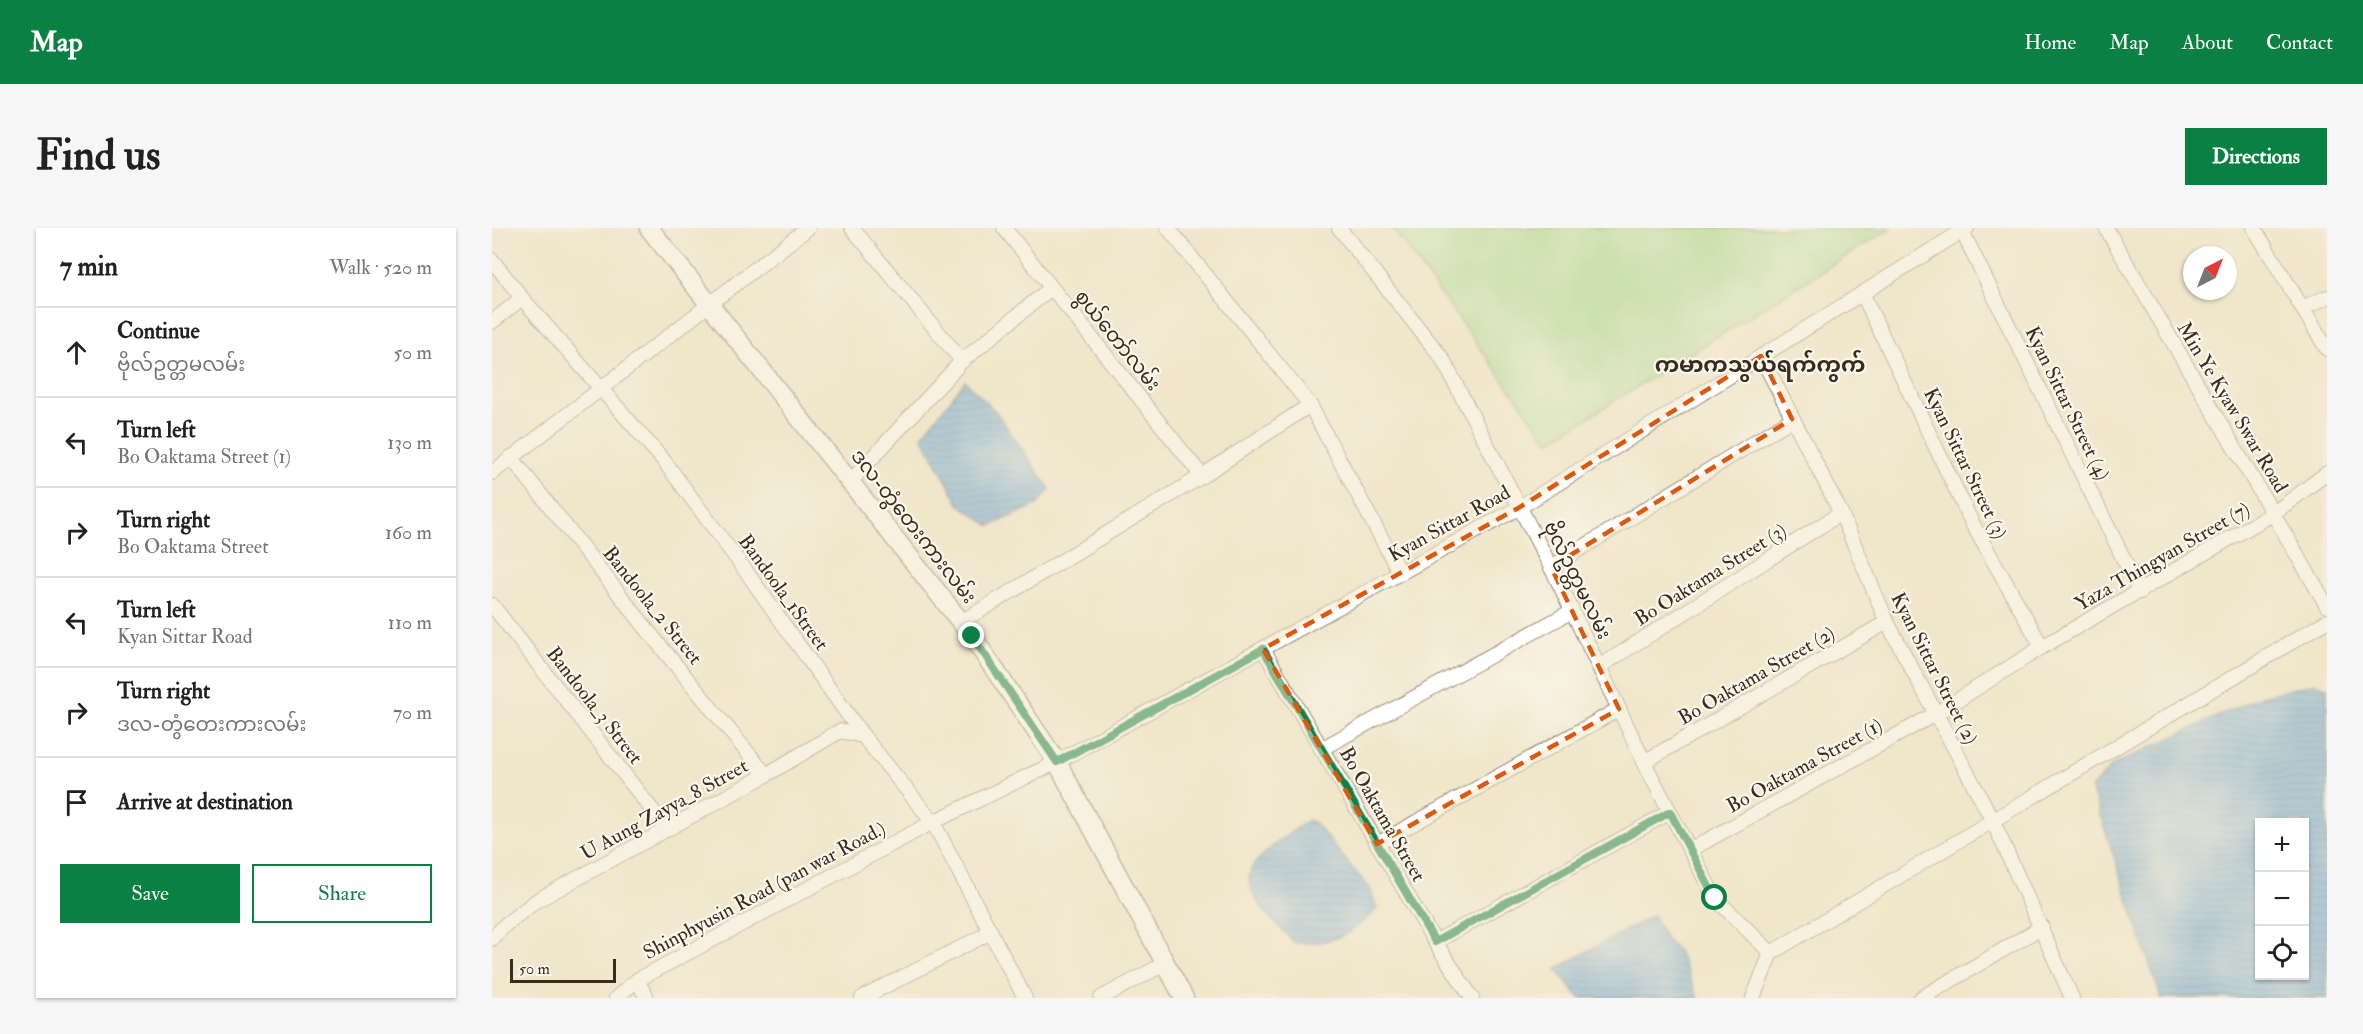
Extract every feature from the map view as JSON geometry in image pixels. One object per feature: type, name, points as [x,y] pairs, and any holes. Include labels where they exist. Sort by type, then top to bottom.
[{"type":"main road","name":"ဒလ-တွံတေးကားလမ်း","points":[[649,228],[961,622],[1057,762],[1184,998]]},
{"type":"street","points":[[492,472],[808,228]]},
{"type":"street","points":[[852,228],[962,361]]},
{"type":"street","points":[[1168,228],[1310,405],[1400,573]]},
{"type":"street","name":"ဗိုလ်ဥတ္တမလမ်း","points":[[1339,228],[1442,358],[1551,567],[1644,762],[1715,898],[1771,953]]},
{"type":"street","name":"Min Ye Kyaw Swar Road","points":[[2106,228],[2327,606]]},
{"type":"street","points":[[2254,228],[2327,349]]},
{"type":"street","name":"စွယ်တော်လမ်း","points":[[1008,229],[1051,288],[1202,476]]},
{"type":"street","name":"Kyan Sittar Road","points":[[933,822],[1057,762],[1520,507],[1964,230]]},
{"type":"street","name":"Kyan Sittar Street (4)","points":[[1964,230],[2140,592]]},
{"type":"street","name":"Bandoola_1Street","points":[[492,260],[599,388],[664,461],[863,736],[933,822],[1025,998]]},
{"type":"street","points":[[850,482],[962,361],[1051,288]]},
{"type":"street","name":"Kyan Sittar Street (3)","points":[[1862,293],[1972,523],[2042,647]]},
{"type":"street","points":[[2302,308],[2327,297]]},
{"type":"street","points":[[492,322],[522,298]]},
{"type":"street","name":"Kyan Sittar Street (2)","points":[[1761,356],[1841,513],[1887,622],[1992,819],[2073,998]]},
{"type":"street","points":[[961,622],[1202,476],[1310,405]]},
{"type":"street","points":[[1551,567],[1792,419]]},
{"type":"street","name":"Bandoola_2 Street","points":[[511,457],[766,775]]},
{"type":"street","name":"Yaza Thingyan Street (7)","points":[[1937,713],[2042,647],[2274,513],[2327,473]]},
{"type":"street","name":"Bo Oaktama Street (3)","points":[[1599,667],[1841,513]]},
{"type":"street","points":[[1322,749],[1572,611]]},
{"type":"street","name":"Bandoola_3 Street","points":[[495,614],[667,829]]},
{"type":"street","points":[[1753,998],[1771,953],[2327,621]]},
{"type":"street","name":"Bo Oaktama Street (2)","points":[[1644,762],[1887,622]]},
{"type":"street","name":"Bo Oaktama Street","points":[[1263,649],[1435,942],[1472,998]]},
{"type":"street","points":[[1377,843],[1619,709]]},
{"type":"street","name":"Bo Oaktama Street (1)","points":[[1690,850],[1937,713]]},
{"type":"street","name":"U Aung Zayya_8 Street","points":[[492,939],[506,924],[536,900],[766,775],[840,731],[863,736]]},
{"type":"street","points":[[1435,942],[1670,812]]},
{"type":"street","name":"Shinphyusin Road (pan war Road.)","points":[[616,998],[637,980],[933,822]]},
{"type":"street","points":[[492,917],[506,924]]},
{"type":"street","points":[[1921,998],[2042,927]]},
{"type":"street","points":[[862,998],[991,932]]},
{"type":"street","points":[[1101,998],[1166,963]]},
{"type":"street","points":[[637,980],[647,998]]},
{"type":"highlighted area","points":[[1761,356],[1792,419],[1551,567],[1619,709],[1377,844],[1263,649],[1520,507]]},
{"type":"green space","points":[[1392,228],[1891,228],[1549,442]]},
{"type":"water","points":[[965,381],[996,412],[1050,489],[1037,505],[990,526],[959,504],[922,436]]},
{"type":"water","points":[[2315,683],[2327,687],[2327,998],[2161,998],[2091,788],[2113,765],[2261,696]]},
{"type":"water","points":[[1308,820],[1315,823],[1371,890],[1377,909],[1358,926],[1340,936],[1320,942],[1295,943],[1264,911],[1249,881],[1250,872],[1259,859]]},
{"type":"water","points":[[1653,915],[1668,942],[1678,951],[1698,998],[1579,998],[1556,969]]},
{"type":"district","name":"ကမာကသွယ်ရက်ကွက်","points":[[1760,364]]},
{"type":"route","points":[[972,636],[1057,762],[1263,649],[1435,942],[1670,812],[1715,898]]}]
